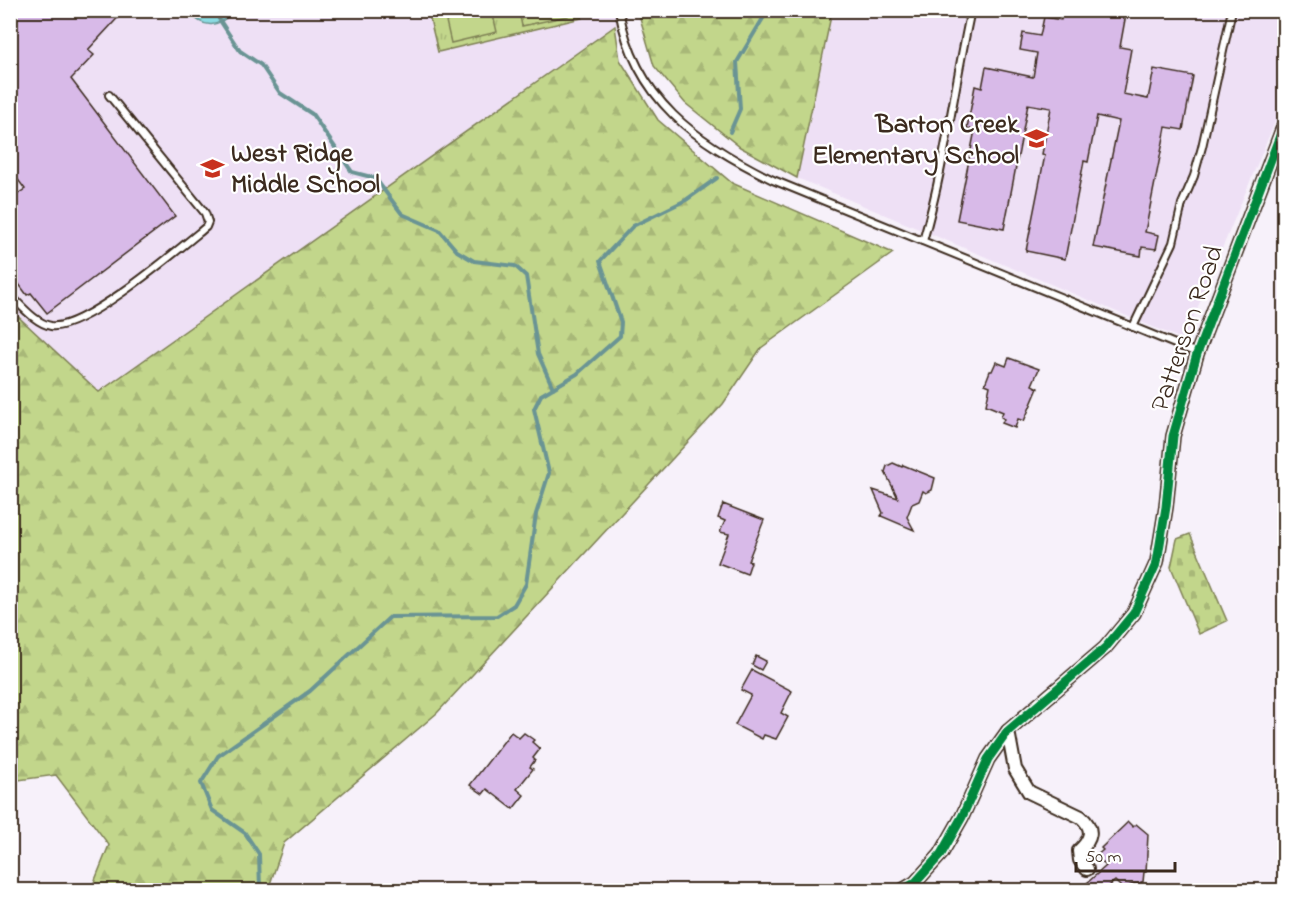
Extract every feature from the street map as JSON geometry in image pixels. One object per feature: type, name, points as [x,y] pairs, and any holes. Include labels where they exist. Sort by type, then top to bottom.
[{"type":"street","name":"Patterson Road","points":[[903,891],[918,887],[941,854],[962,817],[988,759],[1008,731],[1105,648],[1134,613],[1157,562],[1166,507],[1173,436],[1197,354],[1284,125]]},
{"type":"street","points":[[1008,731],[1015,769],[1029,792],[1081,817],[1088,823],[1091,830],[1088,842],[1079,851],[1080,860],[1087,869]]},
{"type":"lane","points":[[619,10],[624,36],[634,62],[657,99],[689,131],[734,161],[773,180],[1197,354]]},
{"type":"lane","points":[[923,241],[932,211],[959,62],[971,10]]},
{"type":"lane","points":[[1133,327],[1173,243],[1182,204],[1194,176],[1232,10]]},
{"type":"lane","points":[[1267,10],[1284,14]]},
{"type":"lane","points":[[10,295],[43,323],[52,326],[71,323],[90,314],[206,227],[208,222],[204,213],[109,95]]},
{"type":"shaded area","name":"West Ridge Middle School","points":[[621,10],[624,20],[99,392],[11,310],[10,11]]},
{"type":"shaded area","name":"Barton Creek Elementary School","points":[[832,11],[1284,11],[1284,100],[1184,340],[797,178]]},
{"type":"green space","points":[[428,11],[580,11],[582,18],[438,52]]},
{"type":"green space","points":[[492,11],[497,32],[451,43],[446,21]]},
{"type":"green space","points":[[519,11],[567,11],[568,16],[522,26]]},
{"type":"green space","points":[[638,11],[832,11],[797,178],[740,147],[685,103],[654,66]]},
{"type":"green space","points":[[615,26],[620,60],[658,120],[732,183],[893,253],[761,348],[723,404],[437,713],[284,843],[268,890],[91,890],[109,845],[56,775],[11,781],[11,310],[99,392]]},
{"type":"green space","points":[[1190,534],[1227,621],[1199,634],[1171,567],[1177,539]]},
{"type":"water","points":[[188,11],[235,11],[223,21],[212,25],[200,22]]},
{"type":"building","points":[[16,10],[125,10],[88,50],[94,55],[71,79],[175,216],[47,313],[31,293],[27,295],[10,272],[10,199],[25,189],[10,169],[10,16]]},
{"type":"building","points":[[1063,10],[1106,10],[1126,14],[1120,47],[1131,49],[1123,94],[1148,99],[1154,69],[1193,76],[1183,130],[1166,127],[1145,232],[1159,235],[1156,249],[1142,247],[1141,256],[1093,247],[1119,121],[1097,116],[1088,162],[1084,161],[1065,259],[1026,251],[1045,155],[1042,154],[1051,108],[1028,104],[1004,229],[957,220],[975,130],[967,128],[975,86],[982,88],[986,67],[1033,77],[1037,53],[1020,50],[1023,33],[1040,36],[1044,17],[1061,20]]},
{"type":"building","points":[[1009,358],[1039,369],[1032,385],[1038,388],[1024,421],[1018,419],[1015,428],[1002,423],[1003,412],[986,405],[990,386],[985,384],[990,371],[996,362],[1006,366]]},
{"type":"building","points":[[893,463],[935,478],[932,490],[926,493],[923,491],[919,501],[912,504],[907,517],[914,530],[881,516],[883,513],[873,490],[898,498],[885,472],[887,466]]},
{"type":"building","points":[[723,504],[764,520],[748,561],[751,562],[747,574],[718,563],[729,534],[720,532],[725,521],[718,518]]},
{"type":"building","points":[[756,656],[766,661],[761,670],[752,665]]},
{"type":"building","points":[[752,670],[792,691],[781,713],[788,717],[776,739],[764,735],[762,739],[735,725],[751,695],[741,690]]},
{"type":"building","points":[[511,732],[519,738],[524,733],[534,740],[532,742],[540,749],[533,758],[535,760],[530,767],[533,769],[517,789],[524,795],[513,809],[487,789],[483,794],[470,785]]},
{"type":"building","points":[[1128,822],[1133,827],[1136,824],[1148,834],[1146,872],[1144,872],[1143,882],[1122,888],[1115,881],[1103,891],[1094,891],[1087,883],[1106,866],[1096,856],[1103,850],[1101,848]]},
{"type":"waterway","points":[[730,132],[740,109],[737,62],[768,10]]},
{"type":"waterway","points":[[219,19],[240,51],[261,65],[280,93],[312,114],[352,172],[375,178],[402,214],[439,230],[457,251],[474,261],[515,266],[526,276],[538,354],[553,388]]},
{"type":"waterway","points":[[260,890],[259,854],[245,833],[212,810],[201,783],[218,756],[310,691],[390,617],[497,616],[514,605],[526,584],[536,514],[549,473],[534,409],[541,395],[577,374],[620,336],[621,322],[600,261],[633,226],[686,200],[717,178]]},
{"type":"cycle path","points":[[903,890],[915,883],[941,854],[962,817],[988,759],[1008,731],[1105,648],[1134,613],[1157,562],[1166,507],[1173,436],[1197,354],[1284,125]]},
{"type":"place","name":"Barton Creek Elementary School","points":[[1037,139]]},
{"type":"place","name":"West Ridge Middle School","points":[[213,168]]}]
